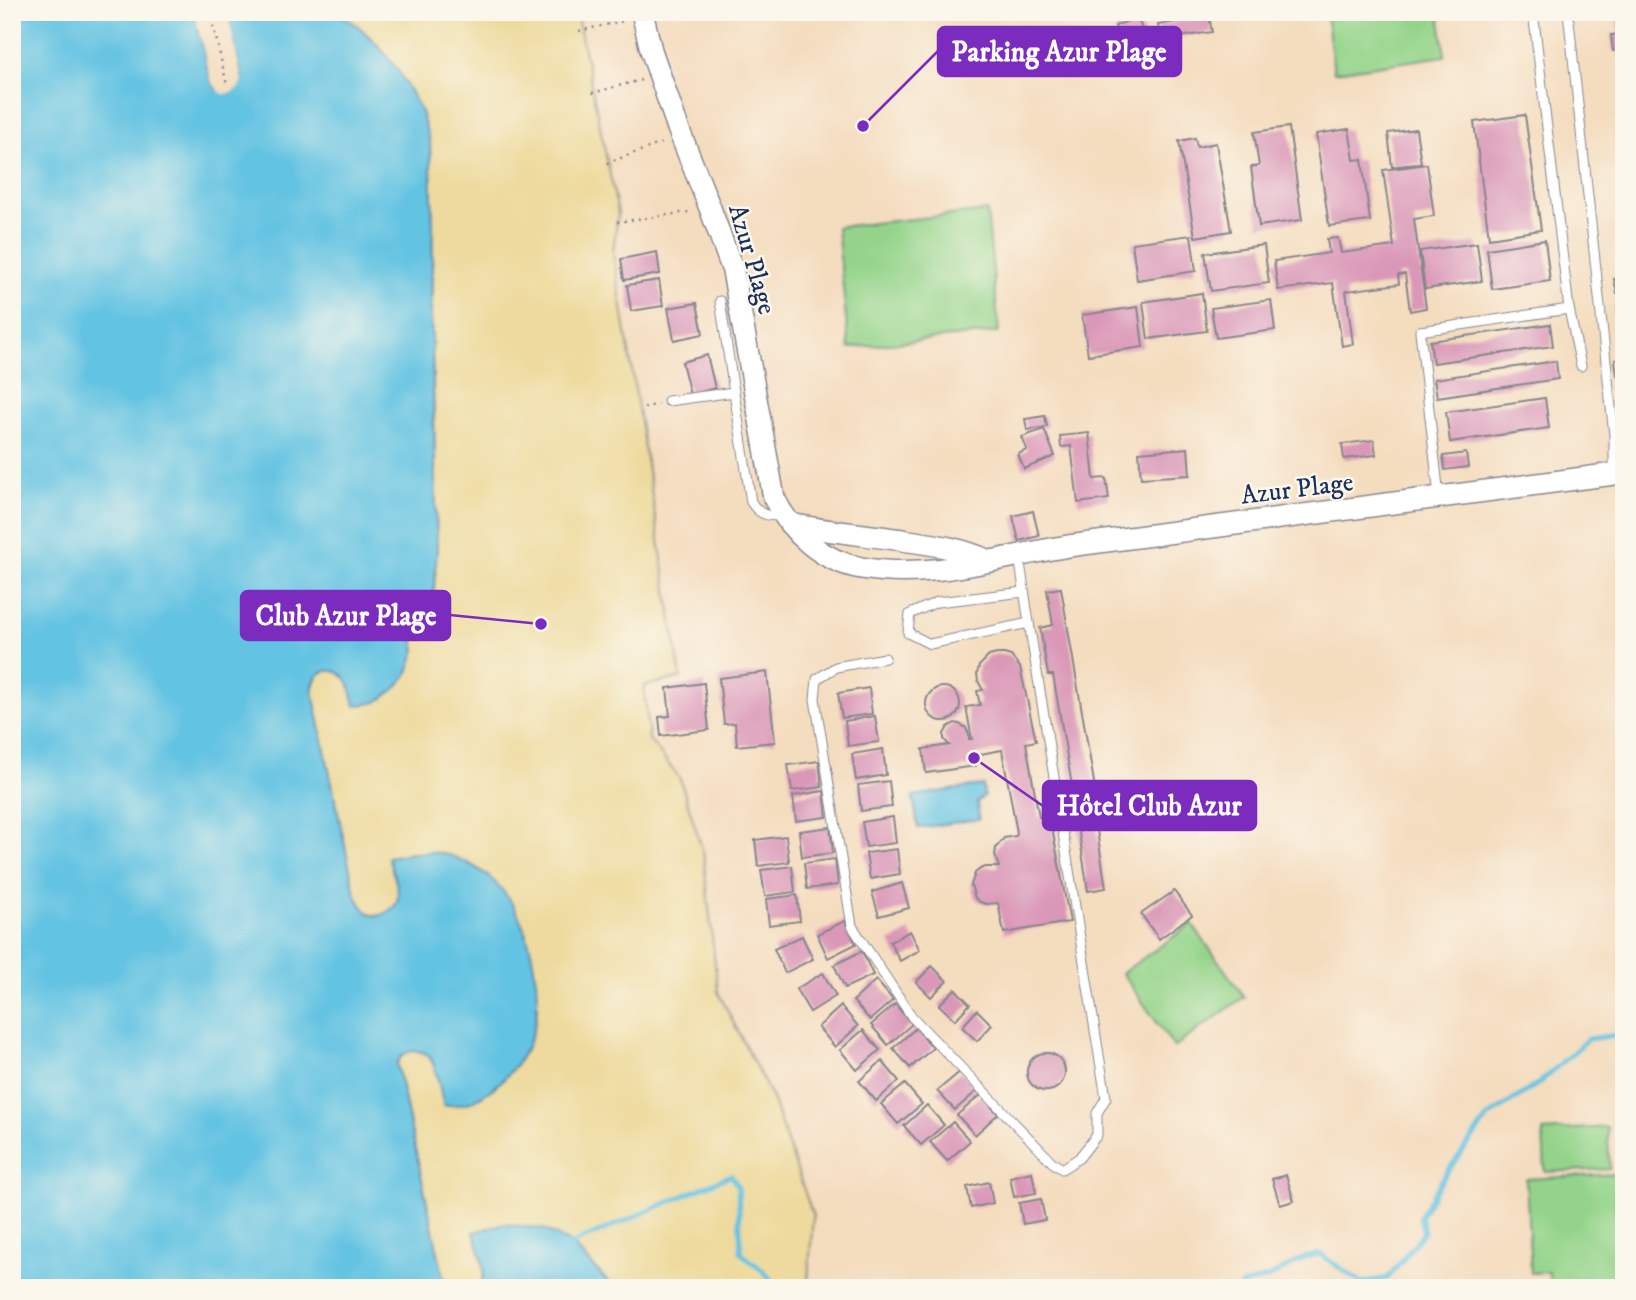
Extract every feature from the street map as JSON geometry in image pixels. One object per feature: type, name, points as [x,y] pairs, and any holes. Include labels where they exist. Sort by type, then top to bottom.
[{"type":"street","name":"Azur Plage","points":[[632,17],[651,50],[733,271],[774,498],[786,519],[809,545],[831,559],[859,568],[888,572],[929,572],[1072,546],[1619,473]]},
{"type":"street","points":[[786,519],[820,530],[861,533],[951,547],[989,561]]},
{"type":"lane","points":[[1533,12],[1569,309],[1581,366]]},
{"type":"lane","points":[[1568,12],[1619,473]]},
{"type":"lane","points":[[720,301],[751,502],[766,516],[786,519]]},
{"type":"lane","points":[[1439,496],[1420,331],[1569,309]]},
{"type":"lane","points":[[668,401],[734,392]]},
{"type":"lane","points":[[885,658],[836,667],[817,679],[815,699],[852,926],[912,1017],[1052,1162],[1062,1168],[1079,1158],[1097,1135],[1097,1112],[1106,1098],[1019,556]]},
{"type":"lane","points":[[1024,592],[937,602],[909,614],[908,633],[930,644],[1029,623]]},
{"type":"path","points":[[210,12],[227,85]]},
{"type":"path","points":[[579,31],[632,17]]},
{"type":"path","points":[[592,93],[641,80]]},
{"type":"path","points":[[607,163],[662,143]]},
{"type":"path","points":[[617,222],[689,212]]},
{"type":"green space","points":[[1326,12],[1439,12],[1445,56],[1334,72]]},
{"type":"green space","points":[[987,211],[999,332],[849,348],[837,227]]},
{"type":"green space","points":[[1192,924],[1244,997],[1174,1047],[1122,973]]},
{"type":"green space","points":[[1607,1127],[1610,1169],[1545,1172],[1543,1131]]},
{"type":"green space","points":[[1615,1174],[1617,1221],[1624,1221],[1624,1288],[1550,1288],[1549,1272],[1531,1273],[1526,1179]]},
{"type":"sand","points":[[337,12],[576,12],[618,213],[613,252],[681,678],[644,686],[649,739],[680,779],[703,852],[718,992],[771,1096],[813,1216],[808,1281],[784,1284],[610,1283],[572,1244],[474,1232],[483,1267],[479,1288],[450,1288],[443,1276],[397,1065],[403,1054],[414,1050],[424,1053],[433,1063],[525,1052],[535,1023],[538,991],[446,854],[409,853],[388,857],[397,885],[398,897],[395,906],[379,916],[370,914],[363,907],[355,894],[313,693],[320,673],[330,670],[348,681],[416,650],[404,599],[436,574],[430,142],[399,72],[378,45],[358,26]]},
{"type":"water","points":[[12,12],[194,12],[211,81],[217,89],[231,93],[242,81],[228,12],[337,12],[358,26],[378,45],[399,72],[420,109],[430,142],[433,226],[431,315],[437,548],[434,593],[405,599],[416,650],[407,675],[394,690],[377,702],[355,706],[352,692],[343,675],[329,671],[316,677],[313,693],[355,894],[363,907],[370,914],[379,916],[397,902],[397,885],[388,857],[424,852],[448,854],[478,869],[504,892],[522,922],[532,956],[537,998],[532,1035],[520,1059],[503,1080],[470,1102],[444,1106],[434,1066],[427,1054],[417,1051],[407,1053],[397,1065],[443,1276],[450,1288],[12,1288]]},
{"type":"water","points":[[983,785],[984,796],[977,802],[979,819],[918,828],[913,796]]},
{"type":"water","points":[[503,1224],[544,1229],[572,1244],[613,1288],[479,1288],[484,1267],[474,1232]]},
{"type":"pier","points":[[194,12],[198,12],[214,79],[224,90],[230,90],[238,81],[224,12],[228,12],[242,81],[231,93],[223,94],[211,81]]},
{"type":"building","points":[[1618,12],[1624,12],[1624,27],[1618,28]]},
{"type":"building","points":[[1209,16],[1212,32],[1160,40],[1158,25]]},
{"type":"building","points":[[1137,17],[1148,43],[1125,52],[1115,26]]},
{"type":"building","points":[[1624,34],[1624,49],[1613,51],[1611,35]]},
{"type":"building","points":[[1525,115],[1541,230],[1489,238],[1474,122]]},
{"type":"building","points":[[1624,118],[1624,134],[1621,134],[1619,119]]},
{"type":"building","points":[[1289,127],[1302,220],[1259,226],[1251,167],[1259,166],[1254,132]]},
{"type":"building","points":[[1349,129],[1354,160],[1362,159],[1370,221],[1329,226],[1316,134]]},
{"type":"building","points":[[1416,129],[1421,163],[1392,167],[1388,133]]},
{"type":"building","points":[[1195,138],[1197,147],[1216,143],[1231,231],[1195,237],[1179,141]]},
{"type":"building","points":[[1427,164],[1434,216],[1414,219],[1426,308],[1410,311],[1405,274],[1398,275],[1399,284],[1346,291],[1353,344],[1342,346],[1333,283],[1278,290],[1274,261],[1329,253],[1327,239],[1338,238],[1341,253],[1394,246],[1383,170]]},
{"type":"building","points":[[1624,201],[1624,216],[1620,217],[1618,202]]},
{"type":"building","points":[[1624,225],[1624,275],[1622,275],[1617,226]]},
{"type":"building","points":[[1191,235],[1196,271],[1137,280],[1132,243]]},
{"type":"building","points":[[1545,240],[1550,281],[1492,289],[1487,249]]},
{"type":"building","points":[[1477,243],[1482,281],[1425,289],[1420,251]]},
{"type":"building","points":[[1264,245],[1269,283],[1211,291],[1205,253]]},
{"type":"building","points":[[657,252],[660,274],[624,280],[621,259]]},
{"type":"building","points":[[1624,278],[1624,293],[1617,294],[1614,279]]},
{"type":"building","points":[[659,280],[663,306],[631,311],[627,285]]},
{"type":"building","points":[[1202,293],[1207,331],[1148,339],[1143,302]]},
{"type":"building","points":[[1271,300],[1275,330],[1216,338],[1211,308]]},
{"type":"building","points":[[697,303],[703,334],[674,340],[668,308]]},
{"type":"building","points":[[1624,306],[1624,353],[1622,353],[1617,307]]},
{"type":"building","points":[[1138,307],[1143,347],[1088,355],[1082,315]]},
{"type":"building","points":[[1550,324],[1553,346],[1433,363],[1430,341]]},
{"type":"building","points":[[707,355],[715,388],[690,395],[682,362]]},
{"type":"building","points":[[1624,358],[1624,374],[1617,375],[1615,360]]},
{"type":"building","points":[[1556,361],[1558,379],[1437,397],[1434,379]]},
{"type":"building","points":[[1545,398],[1549,428],[1450,442],[1446,412]]},
{"type":"building","points":[[1045,416],[1047,427],[1027,430],[1025,419]]},
{"type":"building","points":[[1044,429],[1055,456],[1024,469],[1018,454],[1027,450],[1022,437]]},
{"type":"building","points":[[1089,433],[1094,479],[1106,478],[1109,499],[1078,503],[1071,446],[1061,447],[1060,436]]},
{"type":"building","points":[[1374,440],[1376,455],[1344,459],[1342,444]]},
{"type":"building","points":[[1188,448],[1190,475],[1141,478],[1139,452]]},
{"type":"building","points":[[1466,453],[1468,467],[1445,470],[1443,456]]},
{"type":"building","points":[[1033,511],[1039,536],[1019,541],[1013,516]]},
{"type":"building","points":[[1061,588],[1097,800],[1075,803],[1053,675],[1048,675],[1040,628],[1053,625],[1047,590]]},
{"type":"building","points":[[989,656],[1011,656],[1020,667],[1036,741],[1026,743],[1039,817],[1050,817],[1070,922],[1004,933],[998,903],[980,902],[975,898],[971,885],[975,873],[980,869],[999,867],[996,848],[1004,838],[1016,836],[1017,833],[1002,750],[975,755],[976,766],[926,773],[923,749],[949,745],[944,734],[948,727],[955,723],[966,728],[969,739],[972,739],[966,707],[980,705],[977,691],[983,690],[978,681],[979,666]]},
{"type":"building","points":[[767,672],[775,742],[737,746],[735,723],[724,724],[719,678]]},
{"type":"building","points":[[704,683],[709,730],[661,736],[659,717],[670,716],[667,688]]},
{"type":"building","points":[[943,687],[955,692],[960,704],[955,716],[943,721],[931,716],[926,704],[931,692]]},
{"type":"building","points":[[869,688],[872,714],[842,718],[838,693]]},
{"type":"building","points":[[875,716],[879,742],[848,746],[845,721]]},
{"type":"building","points":[[883,749],[886,775],[856,780],[852,754]]},
{"type":"building","points":[[819,761],[822,787],[792,791],[788,765]]},
{"type":"building","points":[[889,781],[892,807],[861,811],[858,785]]},
{"type":"building","points":[[824,791],[827,817],[796,821],[793,796]]},
{"type":"building","points":[[893,817],[896,843],[866,847],[862,822]]},
{"type":"building","points":[[1095,818],[1106,888],[1088,891],[1077,820]]},
{"type":"building","points":[[830,827],[833,853],[802,857],[799,831]]},
{"type":"building","points":[[786,836],[789,862],[758,866],[755,840]]},
{"type":"building","points":[[897,849],[900,874],[870,879],[866,853]]},
{"type":"building","points":[[835,859],[838,885],[807,889],[804,863]]},
{"type":"building","points":[[792,866],[795,892],[765,896],[761,870]]},
{"type":"building","points":[[902,883],[909,908],[879,916],[872,892]]},
{"type":"building","points":[[1174,891],[1192,915],[1159,939],[1141,914]]},
{"type":"building","points":[[797,895],[800,921],[769,925],[766,899]]},
{"type":"building","points":[[845,921],[856,944],[828,958],[817,934]]},
{"type":"building","points":[[910,931],[920,950],[900,961],[890,942]]},
{"type":"building","points":[[802,936],[813,959],[785,973],[774,949]]},
{"type":"building","points":[[862,951],[873,975],[845,988],[834,965]]},
{"type":"building","points":[[932,966],[947,981],[931,997],[916,982]]},
{"type":"building","points":[[823,973],[836,996],[810,1012],[796,989]]},
{"type":"building","points":[[876,980],[893,1000],[870,1020],[853,1001]]},
{"type":"building","points":[[955,989],[970,1004],[955,1020],[939,1005]]},
{"type":"building","points":[[895,1004],[912,1024],[888,1045],[871,1025]]},
{"type":"building","points":[[841,1006],[858,1026],[835,1047],[818,1027]]},
{"type":"building","points":[[977,1010],[992,1025],[977,1041],[962,1027]]},
{"type":"building","points":[[916,1028],[933,1048],[910,1068],[893,1048]]},
{"type":"building","points":[[863,1030],[880,1050],[857,1070],[840,1050]]},
{"type":"building","points":[[1046,1053],[1059,1059],[1065,1072],[1059,1085],[1046,1091],[1033,1085],[1027,1072],[1033,1059]]},
{"type":"building","points":[[882,1061],[899,1081],[876,1101],[859,1081]]},
{"type":"building","points":[[961,1071],[978,1090],[955,1110],[937,1091]]},
{"type":"building","points":[[905,1084],[922,1104],[898,1124],[881,1104]]},
{"type":"building","points":[[981,1095],[998,1114],[975,1135],[957,1115]]},
{"type":"building","points":[[927,1105],[944,1125],[921,1145],[904,1126]]},
{"type":"building","points":[[953,1122],[970,1141],[947,1161],[930,1142]]},
{"type":"building","points":[[1032,1172],[1036,1193],[1014,1197],[1010,1177]]},
{"type":"building","points":[[1286,1175],[1294,1201],[1280,1205],[1272,1179]]},
{"type":"building","points":[[989,1182],[993,1203],[971,1208],[967,1187]]},
{"type":"building","points":[[1041,1199],[1045,1220],[1023,1224],[1019,1203]]},
{"type":"waterway","points":[[1240,1288],[1242,1285],[1267,1278],[1304,1258],[1320,1254],[1362,1283],[1388,1278],[1424,1232],[1420,1217],[1445,1175],[1488,1117],[1539,1083],[1588,1039],[1624,1034]]},
{"type":"waterway","points":[[572,1244],[731,1175],[738,1187],[741,1253],[778,1288]]},
{"type":"place","name":"Parking Azur Plage","points":[[863,126]]},
{"type":"place","name":"Club Azur Plage","points":[[541,624]]},
{"type":"place","name":"Hôtel Club Azur","points":[[974,758]]}]
